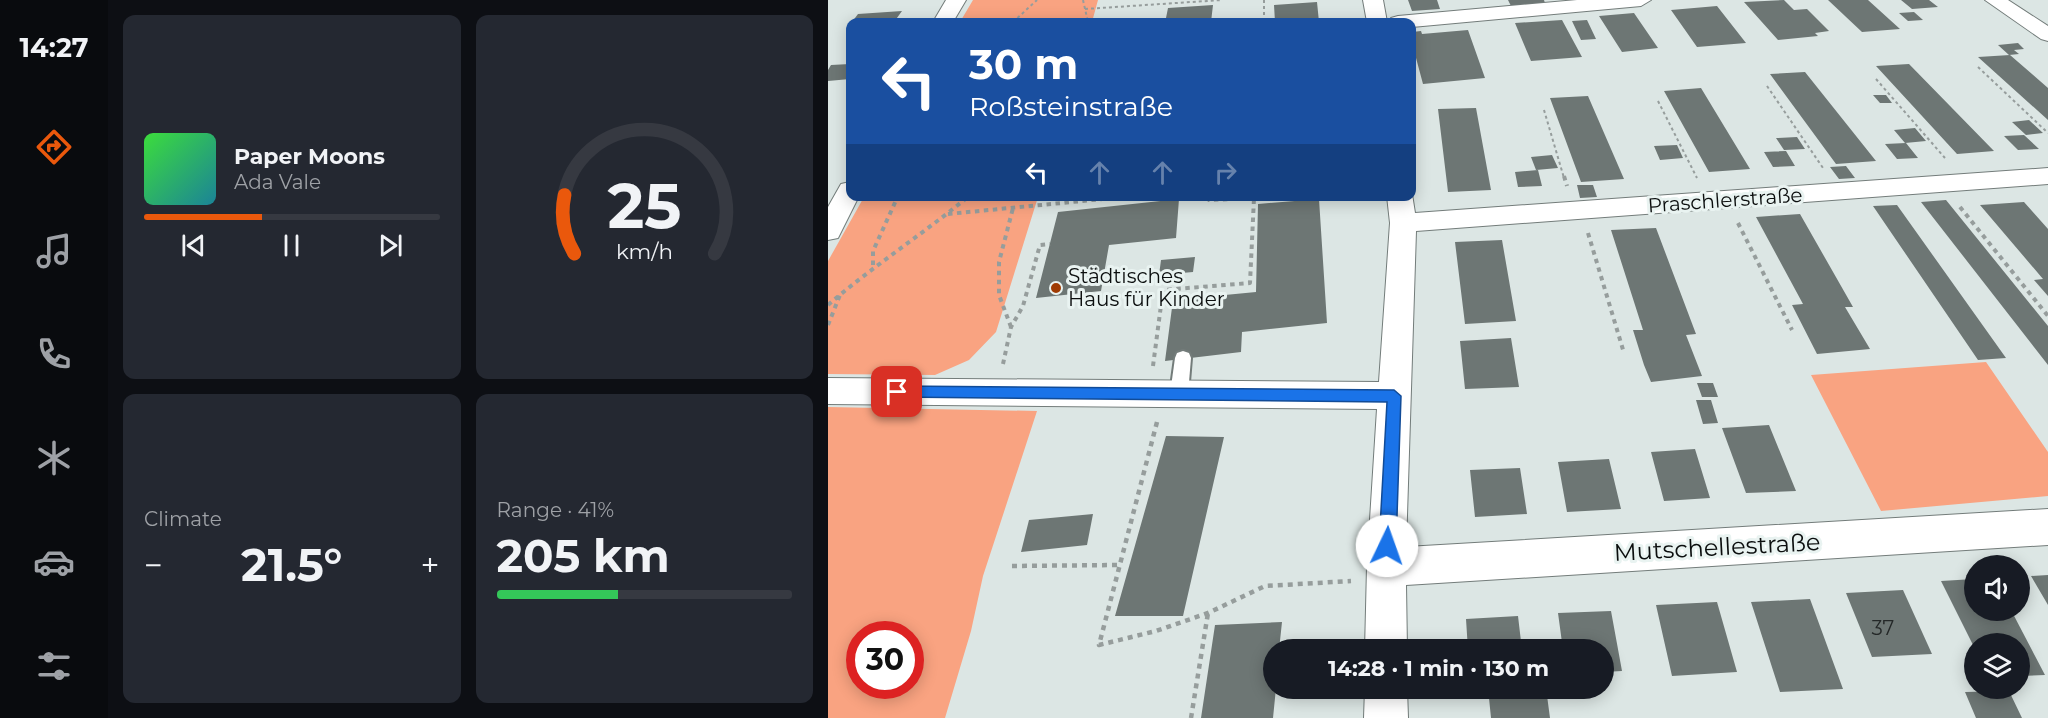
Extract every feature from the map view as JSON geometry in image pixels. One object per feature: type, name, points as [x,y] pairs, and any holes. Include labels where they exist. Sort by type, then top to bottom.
[{"type":"street","points":[[945,18],[956,0]]},
{"type":"street","points":[[1373,0],[1376,18]]},
{"type":"street","points":[[1416,20],[1641,0]]},
{"type":"street","points":[[1995,0],[2048,35]]},
{"type":"street","name":"Praschlerstraße","points":[[1401,210],[1578,211],[2048,176]]},
{"type":"street","points":[[828,231],[846,197]]},
{"type":"street","points":[[1386,639],[1386,574],[1401,210]]},
{"type":"street","points":[[828,392],[1394,396]]},
{"type":"street","name":"Mutschellestraße","points":[[1386,574],[2048,527]]},
{"type":"street","points":[[1386,699],[1386,718]]},
{"type":"lane","points":[[1179,394],[1183,358]]},
{"type":"path","points":[[1017,18],[1037,0]]},
{"type":"path","points":[[1083,0],[1087,18]]},
{"type":"path","points":[[1085,9],[1222,0]]},
{"type":"path","points":[[1264,0],[1264,18]]},
{"type":"path","points":[[1978,67],[2048,133]]},
{"type":"path","points":[[1876,79],[2048,316]]},
{"type":"path","points":[[1767,86],[1839,191]]},
{"type":"path","points":[[1658,101],[1792,330]]},
{"type":"path","points":[[1544,110],[1624,353]]},
{"type":"path","points":[[873,266],[873,252],[896,201]]},
{"type":"path","points":[[828,305],[873,266],[911,243],[963,201]]},
{"type":"path","points":[[948,214],[1084,201]]},
{"type":"path","points":[[1152,372],[1163,290],[1250,283],[1254,201]]},
{"type":"path","points":[[1013,208],[999,262],[999,295],[1011,327],[1023,306],[1040,245],[1050,244]]},
{"type":"path","points":[[828,325],[841,294]]},
{"type":"path","points":[[1158,418],[1099,645],[1156,631],[1209,613],[1265,586],[1386,574]]},
{"type":"path","points":[[1012,566],[1119,565]]},
{"type":"path","points":[[1191,718],[1209,613]]},
{"type":"shaded area","points":[[973,0],[1098,0],[1093,18],[962,18]]},
{"type":"shaded area","points":[[862,201],[1037,201],[996,332],[969,360],[935,375],[828,374],[828,261]]},
{"type":"shaded area","points":[[1986,362],[2048,452],[2048,496],[1881,511],[1811,375]]},
{"type":"shaded area","points":[[828,407],[1037,411],[983,576],[971,631],[945,718],[828,718]]},
{"type":"building","points":[[1408,0],[1437,0],[1440,9],[1412,11]]},
{"type":"building","points":[[1508,0],[1544,0],[1545,3],[1511,6]]},
{"type":"building","points":[[1784,0],[1794,10],[1807,9],[1829,31],[1815,33],[1818,36],[1778,40],[1744,2]]},
{"type":"building","points":[[1828,0],[1868,0],[1900,29],[1862,32]]},
{"type":"building","points":[[1901,0],[1929,0],[1938,7],[1912,9]]},
{"type":"building","points":[[1317,2],[1319,18],[1275,18],[1274,5]]},
{"type":"building","points":[[1213,5],[1211,18],[1166,18],[1168,8]]},
{"type":"building","points":[[1717,6],[1746,43],[1697,47],[1671,10]]},
{"type":"building","points":[[902,11],[897,18],[855,18],[858,14]]},
{"type":"building","points":[[1914,12],[1923,20],[1908,21],[1899,13]]},
{"type":"building","points":[[1634,13],[1658,48],[1622,52],[1599,16]]},
{"type":"building","points":[[1562,20],[1582,57],[1531,61],[1515,23]]},
{"type":"building","points":[[1587,20],[1596,39],[1581,40],[1572,21]]},
{"type":"building","points":[[1468,30],[1485,78],[1423,84],[1416,58],[1416,32],[1421,31],[1422,34]]},
{"type":"building","points":[[2018,43],[2024,49],[2014,50],[2019,54],[2009,55],[1998,45]]},
{"type":"building","points":[[2010,55],[2048,88],[2048,120],[1978,57]]},
{"type":"building","points":[[846,64],[846,79],[828,81],[828,70],[831,65]]},
{"type":"building","points":[[1909,64],[1994,151],[1957,154],[1876,66]]},
{"type":"building","points":[[1805,72],[1876,161],[1836,164],[1770,74]]},
{"type":"building","points":[[1701,88],[1750,169],[1709,172],[1664,91]]},
{"type":"building","points":[[1873,95],[1886,95],[1892,103],[1880,103]]},
{"type":"building","points":[[1588,96],[1624,179],[1581,182],[1550,98]]},
{"type":"building","points":[[1476,108],[1491,190],[1448,192],[1438,109]]},
{"type":"building","points":[[2029,120],[2043,133],[2026,135],[2012,122]]},
{"type":"building","points":[[1915,128],[1926,141],[1905,143],[1894,130]]},
{"type":"building","points":[[2024,135],[2039,149],[2018,150],[2004,136]]},
{"type":"building","points":[[1797,137],[1805,149],[1784,150],[1776,138]]},
{"type":"building","points":[[1906,143],[1918,158],[1897,159],[1885,144]]},
{"type":"building","points":[[1677,145],[1683,158],[1660,160],[1654,146]]},
{"type":"building","points":[[1786,151],[1795,166],[1773,167],[1764,152]]},
{"type":"building","points":[[1552,155],[1558,168],[1536,170],[1531,157]]},
{"type":"building","points":[[1846,166],[1855,178],[1839,179],[1830,167]]},
{"type":"building","points":[[1538,170],[1542,186],[1518,187],[1515,172]]},
{"type":"building","points":[[1577,185],[1593,185],[1597,197],[1580,198]]},
{"type":"building","points":[[1946,200],[2048,326],[2048,365],[1921,202]]},
{"type":"building","points":[[1179,201],[1176,238],[1109,245],[1101,291],[1036,298],[1058,212]]},
{"type":"building","points":[[1319,201],[1327,323],[1242,332],[1241,352],[1165,361],[1173,300],[1256,292],[1258,204]]},
{"type":"building","points":[[2024,202],[2048,229],[2048,296],[2034,280],[2043,279],[1980,205]]},
{"type":"building","points":[[1897,205],[2006,358],[1978,360],[1873,206]]},
{"type":"building","points":[[1800,214],[1853,307],[1845,307],[1870,349],[1817,354],[1792,305],[1803,304],[1756,217]]},
{"type":"building","points":[[1656,228],[1696,334],[1686,335],[1702,376],[1651,382],[1633,330],[1643,330],[1611,230]]},
{"type":"building","points":[[1502,240],[1516,321],[1465,324],[1455,242]]},
{"type":"building","points":[[1195,257],[1193,272],[1159,275],[1161,260]]},
{"type":"building","points":[[1511,338],[1519,387],[1465,389],[1460,341]]},
{"type":"building","points":[[1697,383],[1713,383],[1718,397],[1702,397]]},
{"type":"building","points":[[1696,400],[1711,400],[1718,423],[1703,424]]},
{"type":"building","points":[[1769,425],[1796,491],[1746,493],[1722,428]]},
{"type":"building","points":[[1166,436],[1224,437],[1183,616],[1115,616]]},
{"type":"building","points":[[1695,449],[1710,498],[1664,501],[1651,452]]},
{"type":"building","points":[[1609,459],[1621,509],[1567,512],[1558,462]]},
{"type":"building","points":[[1520,468],[1527,514],[1475,517],[1470,470]]},
{"type":"building","points":[[1093,514],[1087,545],[1021,552],[1029,520]]},
{"type":"building","points":[[2048,575],[2048,605],[2031,576]]},
{"type":"building","points":[[1964,580],[1964,621],[2017,621],[2023,633],[1967,633],[1941,581]]},
{"type":"building","points":[[1903,590],[1932,654],[1872,657],[1846,593]]},
{"type":"building","points":[[1810,599],[1843,689],[1780,692],[1751,602]]},
{"type":"building","points":[[1717,602],[1737,672],[1672,676],[1656,605]]},
{"type":"building","points":[[1611,611],[1622,671],[1614,671],[1614,639],[1562,639],[1558,613]]},
{"type":"building","points":[[1518,616],[1521,639],[1467,639],[1466,619]]},
{"type":"building","points":[[1282,622],[1280,639],[1263,639],[1263,699],[1275,699],[1273,718],[1201,718],[1215,625]]},
{"type":"building","points":[[2030,646],[2045,675],[2030,676]]},
{"type":"building","points":[[1489,699],[1547,699],[1550,718],[1491,718]]},
{"type":"building","points":[[1968,699],[2013,699],[2022,718],[1976,718]]},
{"type":"place","name":"Städtisches Haus für Kinder","points":[[1056,288]]},
{"type":"route","points":[[897,392],[1394,396],[1387,546]]}]
